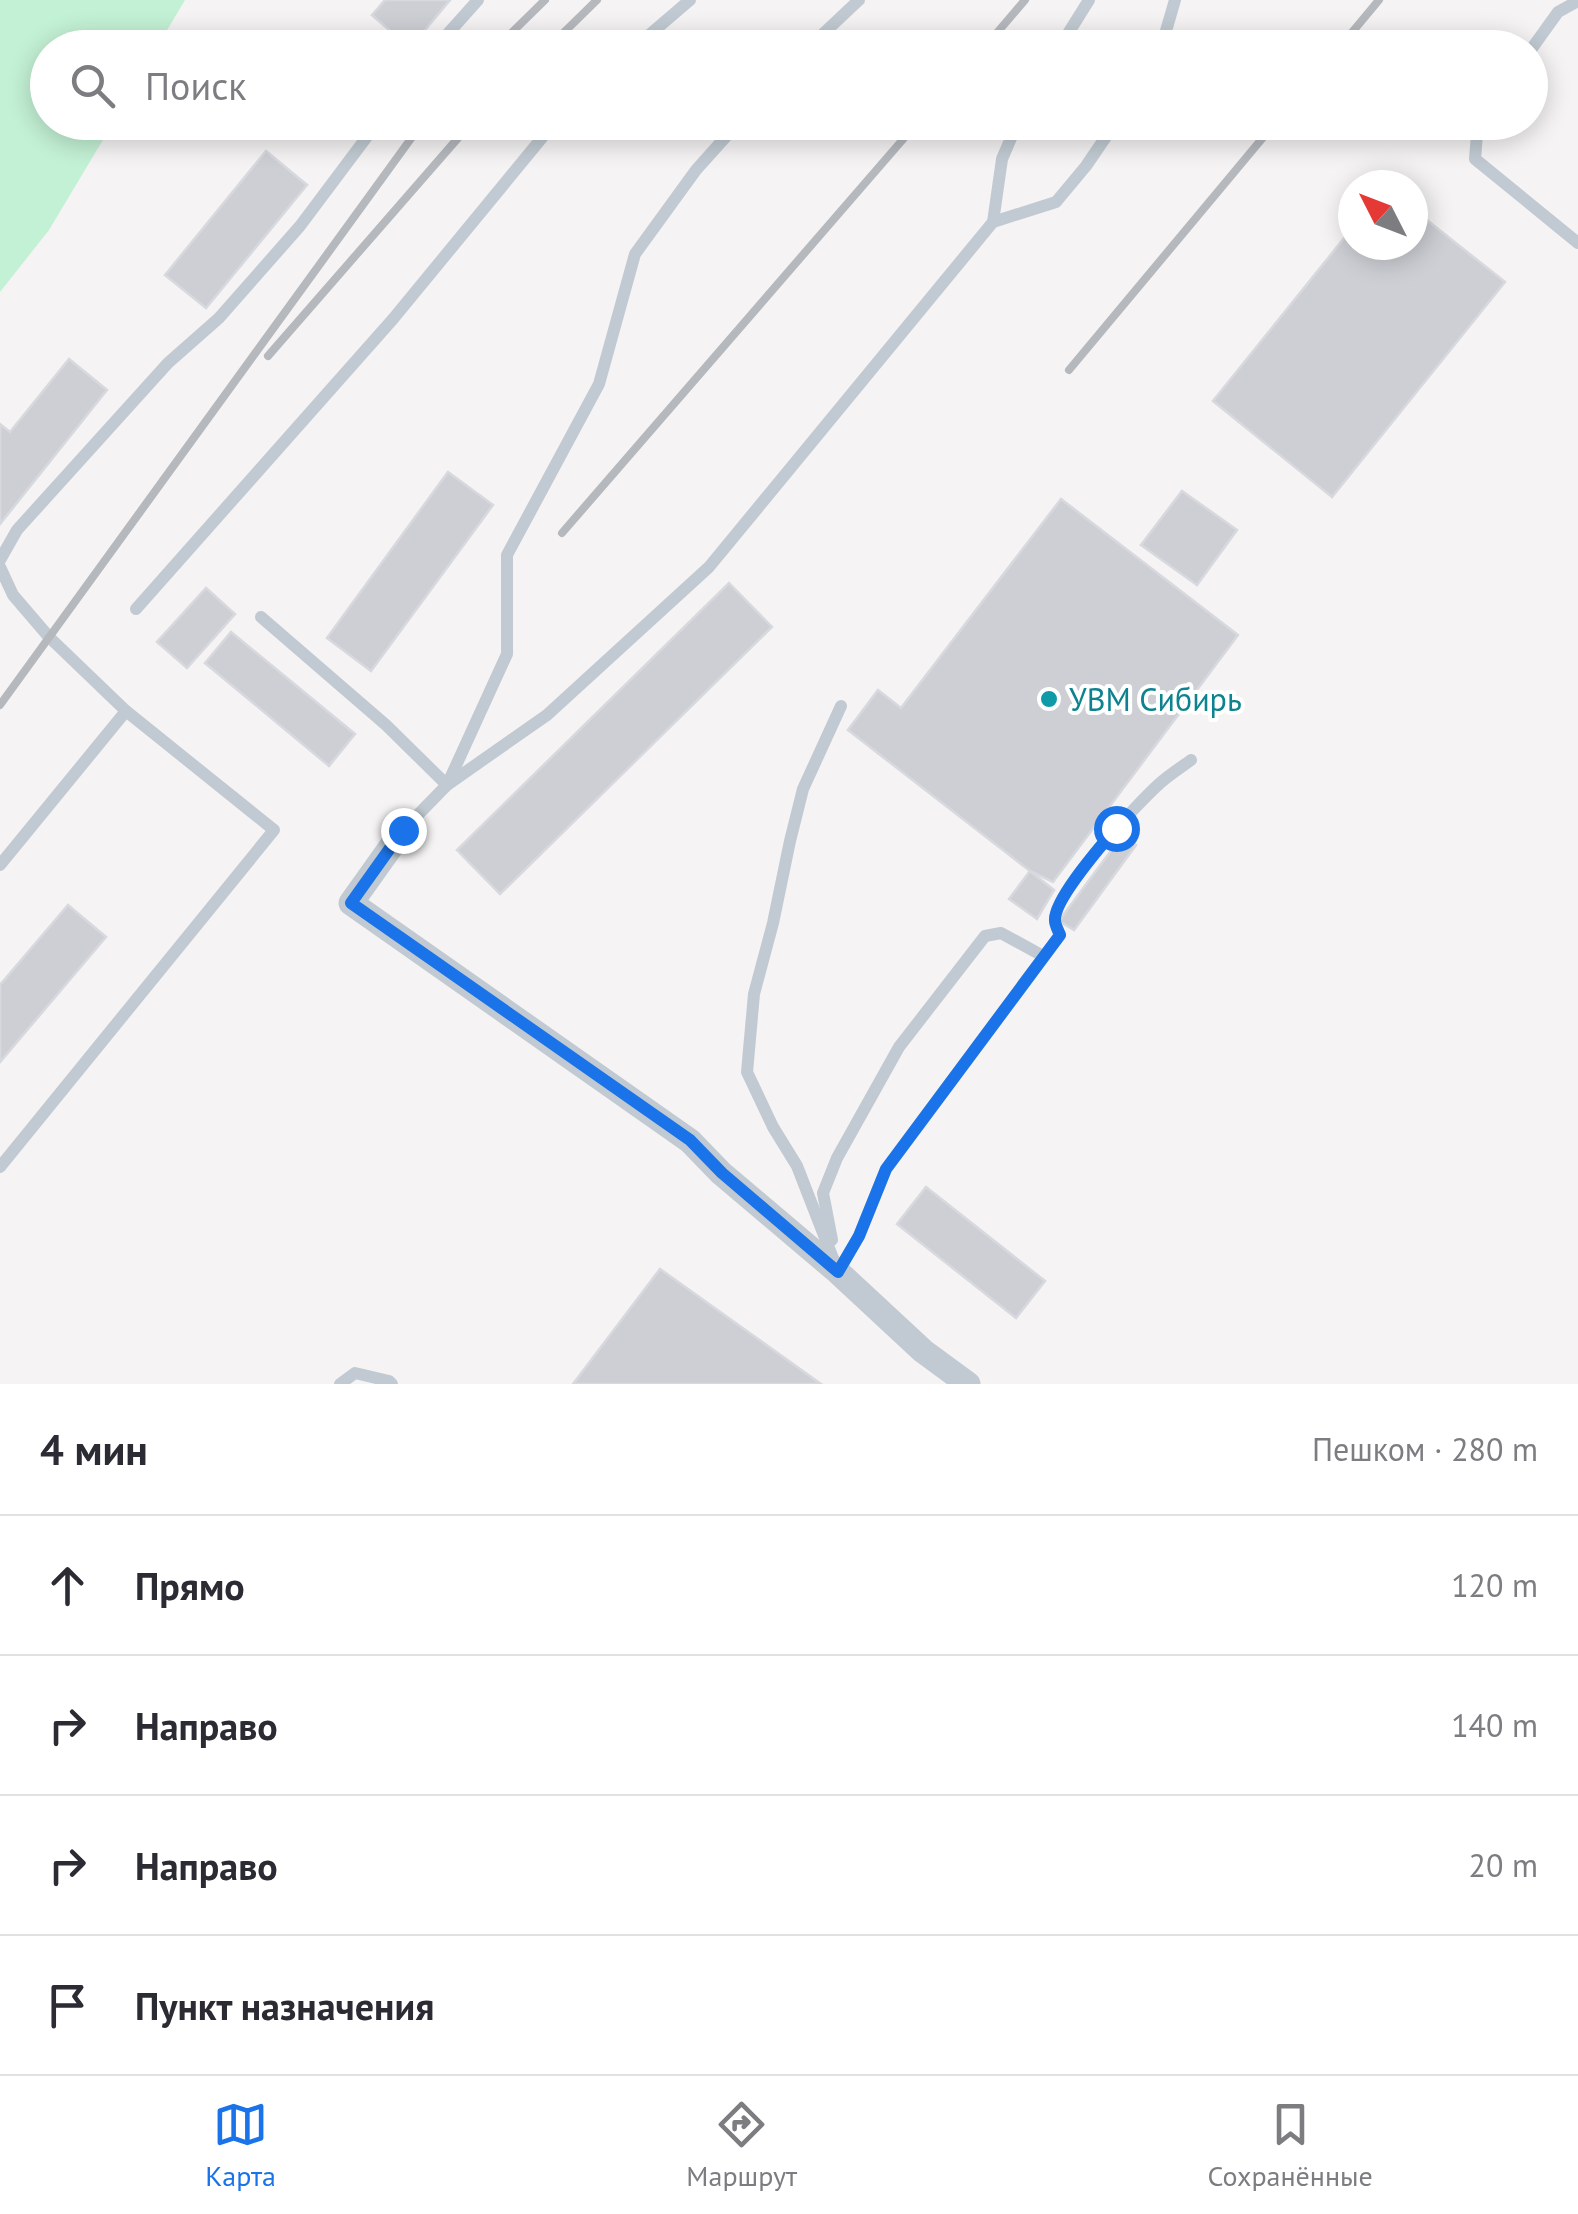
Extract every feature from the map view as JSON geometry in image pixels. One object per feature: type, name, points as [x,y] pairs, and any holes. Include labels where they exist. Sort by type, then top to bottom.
[{"type":"street","points":[[403,830],[351,903],[690,1140],[923,1352],[968,1384]]},
{"type":"lane","points":[[451,30],[478,0]]},
{"type":"lane","points":[[655,30],[690,0]]},
{"type":"lane","points":[[828,30],[860,0]]},
{"type":"lane","points":[[1071,30],[1089,0]]},
{"type":"lane","points":[[1165,30],[1174,0]]},
{"type":"lane","points":[[1545,30],[1558,12],[1578,2]]},
{"type":"lane","points":[[0,1166],[274,830],[126,711],[49,638],[14,595],[0,564],[17,530],[168,363],[219,318],[300,226],[364,140]]},
{"type":"lane","points":[[136,609],[393,319],[540,140]]},
{"type":"lane","points":[[447,785],[507,654],[507,555],[599,384],[636,254],[696,170],[723,140]]},
{"type":"lane","points":[[403,830],[447,785],[547,715],[709,567],[993,222],[1002,159],[1010,140]]},
{"type":"lane","points":[[993,222],[1056,202],[1104,140]]},
{"type":"lane","points":[[1476,140],[1475,159],[1578,244]]},
{"type":"lane","points":[[261,617],[386,725],[447,785]]},
{"type":"lane","points":[[838,1272],[797,1166],[747,1072],[754,994],[790,841],[803,790],[840,706]]},
{"type":"lane","points":[[0,864],[126,711]]},
{"type":"lane","points":[[838,1272],[859,1236],[886,1169],[1060,935],[1055,919],[1059,905],[1092,857],[1160,783],[1191,760]]},
{"type":"lane","points":[[838,1272],[823,1192],[837,1158],[899,1046],[984,936],[1001,933],[1043,956]]},
{"type":"lane","points":[[340,1384],[355,1373],[392,1384]]},
{"type":"green space","points":[[0,0],[185,0],[167,30],[30,30],[30,140],[103,140],[49,230],[0,292]]},
{"type":"building","points":[[385,0],[450,0],[425,30],[389,30],[372,15]]},
{"type":"building","points":[[266,151],[307,185],[206,308],[165,275]]},
{"type":"building","points":[[1428,221],[1505,282],[1332,497],[1213,401],[1338,246],[1338,260],[1428,260]]},
{"type":"building","points":[[69,359],[107,390],[0,524],[0,424],[10,432]]},
{"type":"building","points":[[448,472],[493,505],[371,671],[327,638]]},
{"type":"building","points":[[1182,491],[1237,530],[1197,585],[1141,545]]},
{"type":"building","name":"УВМ Сибирь","points":[[1061,499],[1238,635],[1053,882],[1030,871],[848,730],[878,690],[901,708]]},
{"type":"building","points":[[729,583],[772,627],[500,894],[457,850]]},
{"type":"building","points":[[206,588],[235,614],[187,668],[157,642]]},
{"type":"building","points":[[231,632],[355,734],[329,766],[205,663]]},
{"type":"building","points":[[1122,836],[1136,845],[1074,930],[1059,921]]},
{"type":"building","points":[[1030,871],[1054,890],[1037,919],[1009,899]]},
{"type":"building","points":[[68,905],[106,937],[0,1062],[0,985]]},
{"type":"building","points":[[926,1187],[1045,1281],[1016,1318],[897,1224]]},
{"type":"building","points":[[660,1269],[821,1384],[573,1384]]},
{"type":"railway","points":[[514,30],[545,0]]},
{"type":"railway","points":[[566,30],[597,0]]},
{"type":"railway","points":[[999,30],[1025,0]]},
{"type":"railway","points":[[1354,30],[1379,0]]},
{"type":"railway","points":[[0,705],[410,140]]},
{"type":"railway","points":[[268,356],[456,140]]},
{"type":"railway","points":[[562,533],[902,140]]},
{"type":"railway","points":[[1069,370],[1261,140]]},
{"type":"place","name":"УВМ Сибирь","points":[[1049,699]]},
{"type":"route","points":[[403,830],[351,903],[690,1140],[722,1173],[838,1272],[859,1236],[886,1169],[1060,935],[1055,919],[1059,905],[1116,828]]}]
